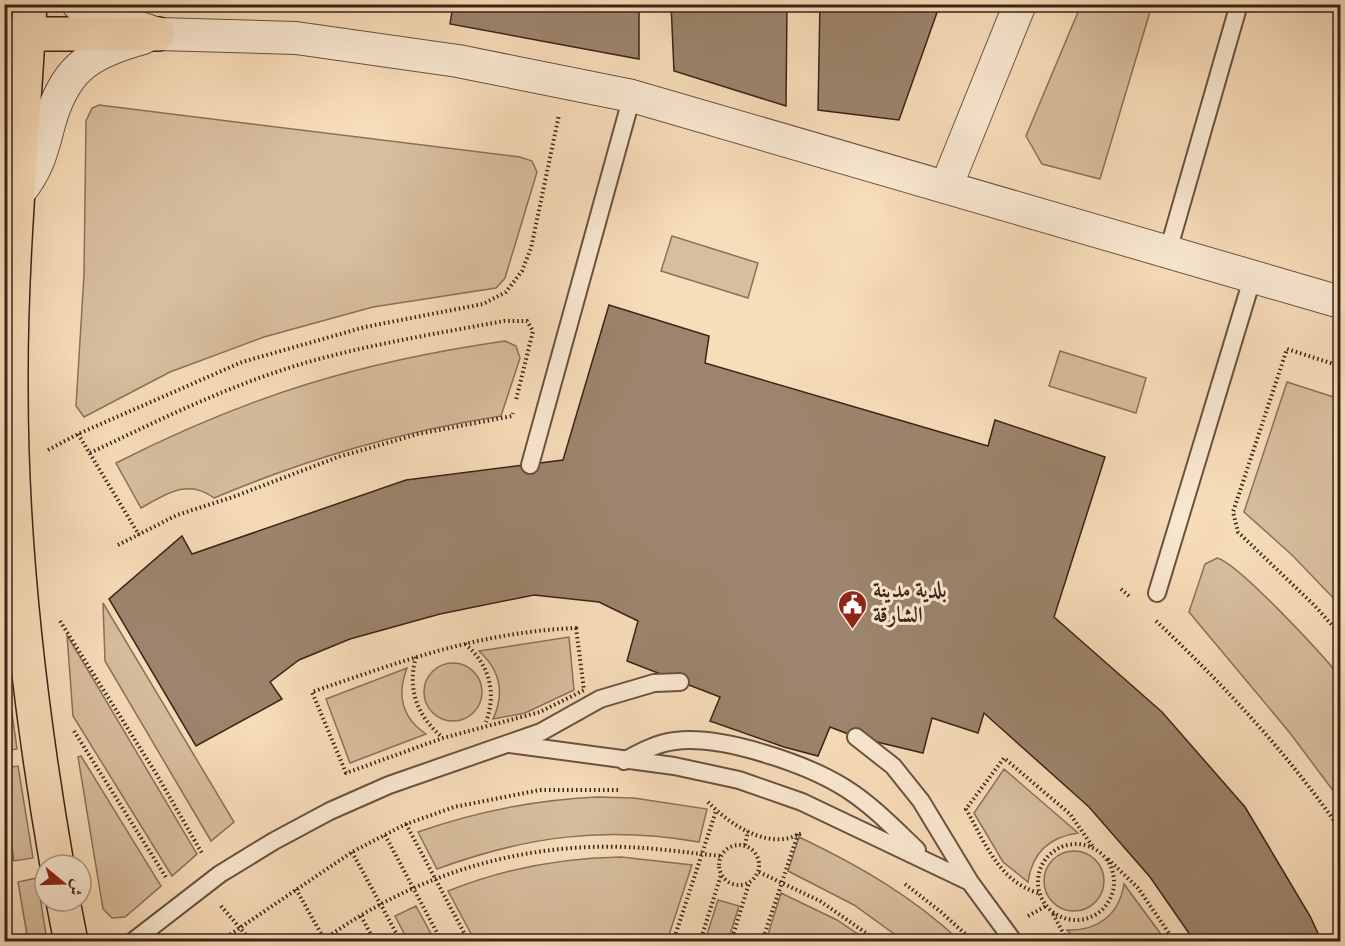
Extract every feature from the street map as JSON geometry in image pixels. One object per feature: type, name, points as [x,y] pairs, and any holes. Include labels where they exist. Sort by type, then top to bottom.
[{"type":"main road","points":[[55,853],[38,742],[16,533],[12,470],[12,318],[20,191],[21,25],[158,34]]},
{"type":"main road","points":[[65,913],[71,942]]},
{"type":"street","points":[[78,4],[100,15],[158,34]]},
{"type":"street","points":[[946,187],[1020,4]]},
{"type":"street","points":[[20,191],[36,169],[61,89],[74,70],[92,56],[112,46],[158,34],[296,38],[447,60],[632,96],[1341,302]]},
{"type":"lane","points":[[1168,251],[1239,4]]},
{"type":"lane","points":[[530,465],[632,96]]},
{"type":"lane","points":[[1157,593],[1253,276]]},
{"type":"lane","points":[[132,942],[203,887],[274,841],[330,811],[389,785],[509,744],[571,717],[600,699],[654,683],[680,682]]},
{"type":"lane","points":[[856,737],[893,766],[921,801],[970,882],[1014,942]]},
{"type":"lane","points":[[624,761],[648,748],[672,741],[699,739],[806,768],[862,800],[930,862]]},
{"type":"lane","points":[[509,744],[707,772],[771,790],[802,802],[970,882]]},
{"type":"path","points":[[12,470],[78,434],[242,362],[365,327],[483,304],[506,292],[522,272],[531,248],[566,82]]},
{"type":"path","points":[[90,453],[202,400],[308,362],[362,348],[504,321],[527,321],[533,331],[512,416],[418,434],[338,457],[233,497],[177,515],[118,545]]},
{"type":"path","points":[[1341,366],[1287,349],[1233,512],[1238,532],[1341,634]]},
{"type":"path","points":[[78,434],[139,535]]},
{"type":"path","points":[[1121,589],[1130,597]]},
{"type":"path","points":[[56,624],[55,613],[107,693],[205,858]]},
{"type":"path","points":[[1148,613],[1200,662],[1273,742],[1341,829]]},
{"type":"path","points":[[576,628],[584,690],[540,712],[443,738],[346,773],[312,692],[417,656],[464,643],[501,634],[576,628]]},
{"type":"path","points":[[464,643],[476,653],[490,681],[492,697],[484,727]]},
{"type":"path","points":[[417,656],[412,671],[415,702],[422,716],[443,738]]},
{"type":"path","points":[[70,733],[68,722],[172,887]]},
{"type":"path","points":[[1038,892],[1024,888],[1001,870],[966,809],[1004,758],[1070,814],[1094,847],[1138,888],[1175,942]]},
{"type":"path","points":[[219,942],[352,852],[406,824],[454,807],[540,790],[628,790]]},
{"type":"path","points":[[703,799],[716,811],[748,831],[776,838],[807,833]]},
{"type":"path","points":[[673,942],[716,811]]},
{"type":"path","points":[[406,824],[469,942]]},
{"type":"path","points":[[745,845],[748,831]]},
{"type":"path","points":[[762,942],[798,834]]},
{"type":"path","points":[[385,835],[442,942]]},
{"type":"path","points":[[1068,942],[1038,892],[1037,877],[1042,863],[1051,852],[1064,845],[1079,843],[1094,847]]},
{"type":"path","points":[[700,942],[721,875],[719,866],[721,856],[731,846],[745,845],[758,855],[759,872],[749,883],[731,942]]},
{"type":"path","points":[[296,889],[322,940],[380,904],[413,887],[493,860],[579,848],[624,847],[721,856]]},
{"type":"path","points":[[352,852],[400,942]]},
{"type":"path","points":[[1052,913],[1065,919],[1079,920],[1092,916],[1103,908],[1111,897],[1114,883],[1112,869],[1106,857]]},
{"type":"path","points":[[759,872],[820,901],[879,942]]},
{"type":"path","points":[[721,875],[734,885],[749,883]]},
{"type":"path","points":[[904,883],[974,942]]},
{"type":"path","points":[[203,887],[252,942]]},
{"type":"path","points":[[361,916],[375,942]]},
{"type":"shaded area","points":[[1081,5],[1152,5],[1100,179],[1042,164],[1026,136]]},
{"type":"shaded area","points":[[99,105],[520,157],[532,161],[537,172],[505,278],[496,288],[373,307],[264,337],[170,372],[84,417],[76,406],[84,275],[86,121],[92,108]]},
{"type":"shaded area","points":[[672,236],[758,263],[748,298],[661,271]]},
{"type":"shaded area","points":[[505,341],[516,346],[520,358],[501,416],[426,430],[355,448],[214,498],[195,489],[177,490],[141,508],[116,463],[212,419],[305,385],[401,360]]},
{"type":"shaded area","points":[[1060,351],[1146,378],[1136,413],[1049,386]]},
{"type":"shaded area","points":[[1287,382],[1340,399],[1340,605],[1292,555],[1244,512]]},
{"type":"shaded area","points":[[1217,558],[1228,564],[1261,592],[1340,677],[1340,800],[1290,733],[1189,612],[1205,564]]},
{"type":"shaded area","points":[[103,603],[234,822],[211,841],[105,661]]},
{"type":"shaded area","points":[[67,635],[197,854],[172,876],[73,716]]},
{"type":"shaded area","points":[[569,637],[574,690],[525,713],[493,719],[499,700],[498,682],[492,666],[479,651]]},
{"type":"shaded area","points":[[4,656],[17,749],[5,751],[4,751]]},
{"type":"shaded area","points":[[453,663],[464,665],[477,676],[482,692],[480,703],[469,716],[453,721],[442,719],[429,708],[424,692],[426,681],[437,668]]},
{"type":"shaded area","points":[[407,668],[402,687],[403,704],[411,720],[426,734],[350,763],[326,699]]},
{"type":"shaded area","points":[[81,756],[161,886],[125,917],[112,918],[103,909],[78,757]]},
{"type":"shaded area","points":[[18,766],[33,858],[14,861],[5,801],[4,768]]},
{"type":"shaded area","points":[[1004,769],[1078,833],[1059,838],[1044,848],[1033,863],[1028,882],[1003,862],[974,813]]},
{"type":"shaded area","points":[[597,797],[634,798],[707,809],[699,842],[631,835],[566,837],[503,849],[437,869],[418,832],[462,818],[506,808]]},
{"type":"shaded area","points":[[799,837],[884,883],[923,910],[960,941],[904,941],[854,905],[788,871]]},
{"type":"shaded area","points":[[1068,851],[1080,851],[1091,856],[1099,864],[1104,881],[1102,893],[1091,906],[1080,911],[1068,911],[1057,906],[1049,898],[1044,887],[1044,875],[1049,864],[1057,856]]},
{"type":"shaded area","points":[[621,857],[692,865],[667,941],[475,941],[448,891],[512,870],[554,862]]},
{"type":"shaded area","points":[[33,879],[33,913],[43,913],[47,941],[28,941],[18,882]]},
{"type":"shaded area","points":[[1124,884],[1166,941],[1076,941],[1067,930],[1088,928],[1105,919],[1117,904]]},
{"type":"shaded area","points":[[781,893],[837,920],[868,941],[766,941]]},
{"type":"shaded area","points":[[718,900],[739,906],[728,941],[705,941]]},
{"type":"shaded area","points":[[416,906],[435,941],[408,941],[395,916]]},
{"type":"building","points":[[448,4],[639,4],[639,59],[450,24],[453,5]]},
{"type":"building","points":[[671,4],[787,4],[786,106],[674,71]]},
{"type":"building","points":[[820,4],[940,4],[899,120],[818,110]]},
{"type":"building","name":"بلدية مدينة الشارقة","points":[[609,305],[709,336],[705,363],[988,446],[995,420],[1105,457],[1054,617],[1162,712],[1245,807],[1310,916],[1322,942],[1195,942],[1150,877],[1089,807],[984,713],[978,733],[932,718],[923,753],[856,737],[830,727],[818,756],[784,747],[710,721],[720,697],[627,661],[638,621],[599,602],[534,595],[440,614],[350,639],[299,660],[270,682],[282,699],[196,746],[109,599],[182,536],[192,554],[406,480],[563,460]]},
{"type":"place","name":"بلدية مدينة الشارقة","points":[[852,630]]}]
